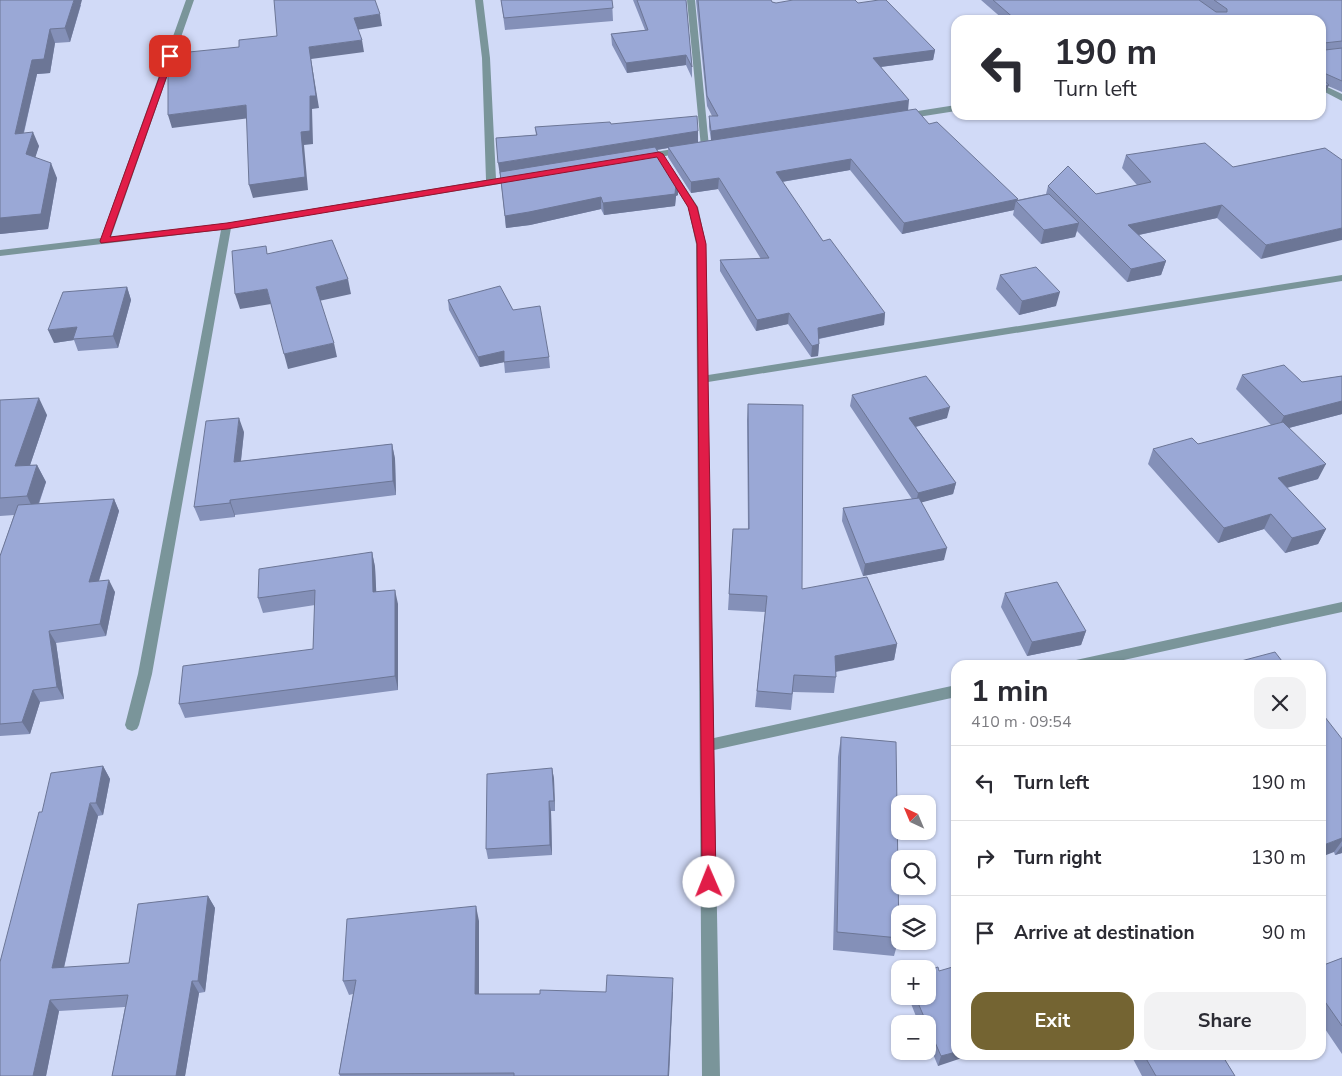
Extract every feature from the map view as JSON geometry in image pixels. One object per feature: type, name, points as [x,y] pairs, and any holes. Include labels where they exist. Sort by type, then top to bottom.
[{"type":"street","points":[[105,241],[190,0]]},
{"type":"street","points":[[479,0],[486,58],[491,182]]},
{"type":"street","points":[[631,159],[710,146],[691,0]]},
{"type":"street","points":[[1326,89],[1342,98]]},
{"type":"street","points":[[898,117],[951,109]]},
{"type":"street","points":[[659,154],[693,207],[701,244],[711,1076]]},
{"type":"street","points":[[0,254],[227,226],[528,176]]},
{"type":"street","points":[[132,725],[146,664],[227,226]]},
{"type":"street","points":[[703,379],[1342,278]]},
{"type":"street","points":[[1099,660],[1342,607]]},
{"type":"street","points":[[707,746],[951,692]]},
{"type":"building","points":[[0,0],[74,0],[65,28],[50,29],[44,59],[32,60],[15,134],[33,132],[26,154],[51,163],[41,214],[0,218]]},
{"type":"building","points":[[274,0],[375,0],[380,14],[354,18],[362,40],[309,47],[316,96],[310,96],[310,131],[301,132],[305,177],[249,185],[246,105],[168,115],[168,57],[169,54],[239,47],[239,40],[277,36]]},
{"type":"building","points":[[501,0],[612,0],[613,8],[504,18]]},
{"type":"building","points":[[637,0],[686,0],[692,67],[686,55],[626,63],[611,34],[648,30]]},
{"type":"building","points":[[698,0],[771,0],[776,3],[793,0],[855,0],[858,3],[886,0],[935,50],[873,58],[909,100],[711,131],[709,116],[718,116],[707,96]]},
{"type":"building","points":[[993,0],[1199,0],[1216,12],[1227,12],[1227,9],[1214,0],[1342,0],[1342,41],[1326,43],[1326,15],[1010,15]]},
{"type":"building","points":[[1342,48],[1342,81],[1326,74],[1326,50]]},
{"type":"building","points":[[916,109],[929,124],[937,122],[1018,199],[904,223],[851,159],[776,172],[823,241],[830,239],[885,313],[818,328],[819,344],[812,346],[789,313],[757,320],[720,260],[769,258],[719,178],[691,182],[668,147]]},
{"type":"building","points":[[697,116],[698,131],[498,163],[496,138],[537,135],[535,127],[610,122],[611,124]]},
{"type":"building","points":[[1205,143],[1233,167],[1325,148],[1342,160],[1342,228],[1266,245],[1222,205],[1128,225],[1166,261],[1131,269],[1048,186],[1068,166],[1096,194],[1151,182],[1126,155]]},
{"type":"building","points":[[655,147],[678,183],[676,183],[675,194],[603,203],[601,197],[505,216],[500,172]]},
{"type":"building","points":[[1049,194],[1079,223],[1044,230],[1016,201]]},
{"type":"building","points":[[332,240],[348,279],[316,287],[334,343],[284,354],[267,289],[235,294],[232,251],[266,246],[267,254]]},
{"type":"building","points":[[1036,267],[1060,292],[1022,301],[1000,275]]},
{"type":"building","points":[[500,286],[513,310],[540,306],[549,357],[504,362],[504,351],[478,357],[448,300]]},
{"type":"building","points":[[127,287],[113,336],[73,339],[77,327],[48,330],[63,292]]},
{"type":"building","points":[[1284,365],[1302,382],[1342,376],[1342,401],[1284,416],[1242,375]]},
{"type":"building","points":[[926,376],[950,407],[909,418],[956,483],[918,493],[852,395]]},
{"type":"building","points":[[39,398],[15,466],[37,465],[27,496],[0,498],[0,400]]},
{"type":"building","points":[[748,404],[803,405],[802,589],[867,577],[897,644],[835,656],[836,677],[794,675],[792,694],[757,691],[767,596],[729,594],[733,529],[749,529]]},
{"type":"building","points":[[239,418],[234,462],[392,444],[393,481],[230,500],[230,503],[194,507],[206,421]]},
{"type":"building","points":[[1283,422],[1326,464],[1278,478],[1326,529],[1292,538],[1271,514],[1224,528],[1153,449],[1192,438],[1198,444]]},
{"type":"building","points":[[919,498],[947,548],[865,564],[843,508]]},
{"type":"building","points":[[114,499],[89,582],[109,580],[100,624],[49,631],[57,687],[33,690],[22,722],[0,724],[0,556],[18,505]]},
{"type":"building","points":[[372,552],[373,592],[395,590],[395,676],[179,704],[183,666],[313,649],[315,590],[258,598],[259,569]]},
{"type":"building","points":[[1057,582],[1086,631],[1032,642],[1005,593]]},
{"type":"building","points":[[1275,652],[1281,660],[1245,660]]},
{"type":"building","points":[[1326,718],[1342,739],[1342,838],[1326,844]]},
{"type":"building","points":[[841,737],[896,742],[897,795],[891,795],[891,840],[898,840],[898,850],[891,850],[891,895],[898,895],[898,905],[891,905],[891,937],[837,932]]},
{"type":"building","points":[[103,766],[96,803],[90,803],[52,968],[129,963],[138,904],[208,896],[198,981],[192,981],[176,1076],[112,1076],[128,995],[50,1000],[33,1076],[0,1076],[0,962],[51,773]]},
{"type":"building","points":[[552,768],[554,801],[549,801],[550,845],[486,849],[487,774]]},
{"type":"building","points":[[476,906],[475,994],[540,994],[540,990],[606,992],[607,975],[673,978],[668,1076],[514,1076],[514,1073],[339,1074],[356,980],[343,981],[347,919]]},
{"type":"building","points":[[1342,958],[1342,1026],[1326,1003],[1326,964]]},
{"type":"building","points":[[938,967],[939,971],[951,967],[951,1053],[941,1056],[936,1044],[936,1015],[923,1015],[919,1005],[936,1005],[936,968]]},
{"type":"building","points":[[1147,1060],[1225,1060],[1235,1076],[1156,1076]]},
{"type":"route","points":[[170,56],[105,241],[227,226],[659,154],[693,207],[701,244],[709,882]]}]
